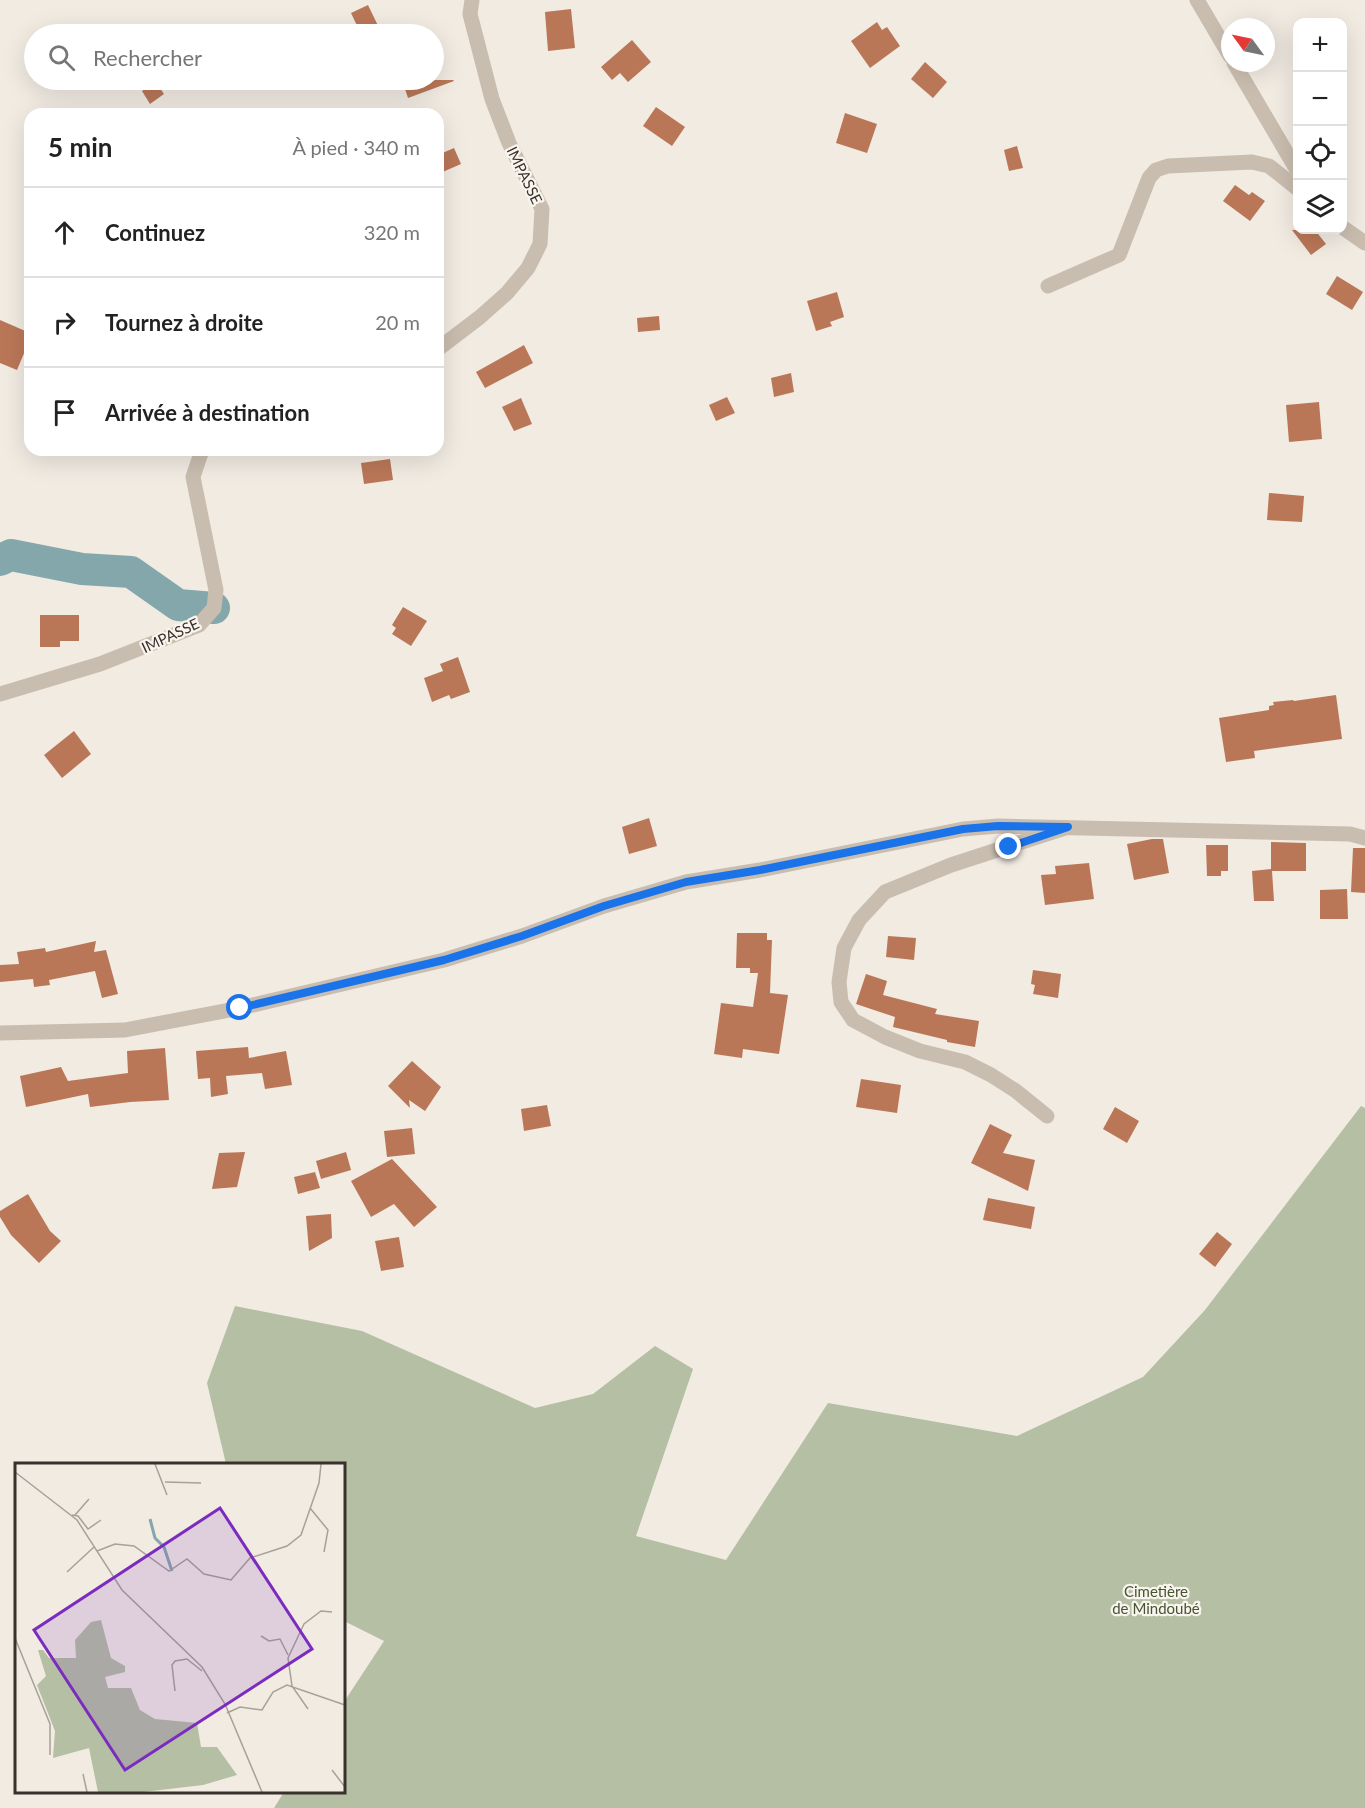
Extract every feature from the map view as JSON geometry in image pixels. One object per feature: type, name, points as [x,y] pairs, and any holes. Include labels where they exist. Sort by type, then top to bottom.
[{"type":"street","name":"IMPASSE","points":[[444,344],[507,293],[528,268],[540,243],[542,209],[509,143],[492,99],[470,14],[472,0]]},
{"type":"street","points":[[1197,0],[1221,41]]},
{"type":"street","points":[[1239,72],[1293,163]]},
{"type":"street","points":[[1048,286],[1119,255],[1149,178],[1156,170],[1168,166],[1252,162],[1269,166],[1293,185]]},
{"type":"street","points":[[1347,230],[1365,243]]},
{"type":"street","name":"IMPASSE","points":[[0,694],[100,664],[170,637],[199,625],[214,608],[216,590],[193,477],[200,456]]},
{"type":"street","points":[[0,1033],[125,1030],[240,1008],[444,960],[522,936],[604,906],[686,882],[760,870],[963,829],[998,826],[1068,827],[1350,834],[1365,838]]},
{"type":"street","points":[[1047,1116],[1016,1091],[965,1062],[920,1051],[885,1037],[853,1020],[841,1002],[839,982],[844,948],[859,920],[885,892],[951,865],[1068,827]]},
{"type":"green space","name":"Cimetière de Mindoubé","points":[[1361,1106],[1365,1108],[1365,1808],[274,1808],[283,1793],[345,1793],[345,1700],[384,1641],[345,1622],[345,1463],[226,1463],[207,1383],[235,1306],[362,1331],[535,1408],[593,1394],[655,1346],[693,1369],[636,1536],[726,1560],[828,1403],[1017,1436],[1143,1377],[1205,1310]]},
{"type":"building","points":[[368,5],[377,24],[356,24],[351,13]]},
{"type":"building","points":[[571,9],[575,48],[548,51],[545,12]]},
{"type":"building","points":[[877,22],[882,30],[887,27],[900,46],[870,68],[851,41]]},
{"type":"building","points":[[632,40],[651,62],[628,82],[620,73],[612,80],[601,67]]},
{"type":"building","points":[[925,62],[947,82],[933,98],[911,79]]},
{"type":"building","points":[[444,80],[454,81],[444,85]]},
{"type":"building","points":[[161,90],[164,94],[150,104],[142,91]]},
{"type":"building","points":[[405,90],[430,90],[408,98]]},
{"type":"building","points":[[656,107],[685,127],[672,146],[643,126]]},
{"type":"building","points":[[845,113],[877,124],[867,153],[836,143]]},
{"type":"building","points":[[1017,146],[1023,168],[1009,171],[1004,150]]},
{"type":"building","points":[[454,148],[461,164],[444,171],[444,152]]},
{"type":"building","points":[[1235,185],[1249,195],[1252,192],[1265,201],[1250,221],[1223,201]]},
{"type":"building","points":[[1295,234],[1318,234],[1326,244],[1311,255]]},
{"type":"building","points":[[1337,276],[1363,292],[1352,310],[1326,294]]},
{"type":"building","points":[[837,292],[844,317],[830,322],[832,326],[816,331],[807,301]]},
{"type":"building","points":[[659,316],[660,330],[638,332],[637,318]]},
{"type":"building","points":[[0,320],[24,330],[24,353],[17,370],[0,363]]},
{"type":"building","points":[[524,345],[533,363],[485,388],[476,372]]},
{"type":"building","points":[[791,373],[794,392],[774,397],[771,378]]},
{"type":"building","points":[[727,397],[735,413],[716,421],[709,405]]},
{"type":"building","points":[[521,398],[532,424],[514,431],[502,407]]},
{"type":"building","points":[[1319,402],[1322,439],[1289,442],[1286,405]]},
{"type":"building","points":[[390,459],[393,480],[364,484],[361,463]]},
{"type":"building","points":[[1269,493],[1304,496],[1302,522],[1267,520]]},
{"type":"building","points":[[403,607],[427,621],[411,646],[392,634],[396,628],[392,625]]},
{"type":"building","points":[[40,615],[79,615],[79,641],[60,641],[60,647],[40,647]]},
{"type":"building","points":[[458,657],[470,692],[451,699],[449,695],[432,702],[424,678],[443,671],[440,664]]},
{"type":"building","points":[[1336,695],[1342,739],[1254,751],[1255,758],[1226,762],[1219,718],[1269,710],[1269,706],[1274,705],[1273,702]]},
{"type":"building","points":[[74,731],[91,754],[62,778],[44,755]]},
{"type":"building","points":[[649,818],[657,846],[629,854],[622,827]]},
{"type":"building","points":[[1163,839],[1169,873],[1134,880],[1127,844]]},
{"type":"building","points":[[1271,842],[1306,843],[1306,871],[1272,871],[1274,901],[1254,901],[1252,871],[1271,869]]},
{"type":"building","points":[[1206,845],[1228,845],[1228,871],[1221,871],[1221,876],[1207,876]]},
{"type":"building","points":[[1353,848],[1365,848],[1365,893],[1351,892]]},
{"type":"building","points":[[1089,863],[1094,899],[1045,905],[1041,875],[1056,874],[1055,866]]},
{"type":"building","points":[[1347,889],[1348,919],[1320,919],[1320,890]]},
{"type":"building","points":[[737,933],[767,933],[767,940],[772,940],[770,993],[788,995],[779,1054],[743,1049],[742,1058],[714,1054],[721,1003],[753,1007],[758,973],[750,973],[750,968],[736,968]]},
{"type":"building","points":[[888,936],[916,938],[914,960],[886,957]]},
{"type":"building","points":[[96,941],[94,952],[106,950],[118,994],[102,998],[95,971],[49,980],[50,985],[34,987],[33,979],[0,982],[0,965],[19,964],[17,952],[45,948],[46,952]]},
{"type":"building","points":[[1033,970],[1061,974],[1058,998],[1033,994],[1035,985],[1031,984]]},
{"type":"building","points":[[866,974],[887,981],[883,995],[937,1009],[935,1014],[979,1021],[975,1047],[893,1027],[895,1017],[856,1004]]},
{"type":"building","points":[[248,1047],[249,1058],[286,1051],[292,1085],[265,1089],[262,1073],[226,1076],[228,1094],[211,1097],[210,1078],[198,1079],[196,1051]]},
{"type":"building","points":[[165,1048],[169,1100],[90,1107],[88,1094],[26,1107],[20,1076],[61,1067],[68,1081],[128,1073],[127,1051]]},
{"type":"building","points":[[412,1061],[441,1087],[425,1111],[409,1100],[410,1108],[388,1086]]},
{"type":"building","points":[[861,1079],[901,1085],[897,1113],[856,1107]]},
{"type":"building","points":[[547,1105],[551,1126],[524,1131],[521,1109]]},
{"type":"building","points":[[1115,1107],[1139,1121],[1127,1143],[1103,1129]]},
{"type":"building","points":[[990,1124],[1012,1135],[1003,1153],[1035,1160],[1028,1191],[971,1163]]},
{"type":"building","points":[[412,1128],[415,1154],[387,1157],[384,1131]]},
{"type":"building","points":[[245,1152],[237,1187],[212,1189],[219,1153]]},
{"type":"building","points":[[346,1152],[351,1170],[321,1179],[316,1161]]},
{"type":"building","points":[[392,1159],[437,1207],[414,1227],[394,1204],[371,1217],[351,1181]]},
{"type":"building","points":[[315,1172],[320,1188],[298,1194],[294,1177]]},
{"type":"building","points":[[28,1194],[50,1231],[61,1241],[39,1263],[11,1235],[0,1217],[0,1211]]},
{"type":"building","points":[[988,1198],[1035,1207],[1031,1229],[983,1220]]},
{"type":"building","points":[[331,1214],[332,1238],[309,1251],[306,1216]]},
{"type":"building","points":[[1217,1232],[1232,1244],[1215,1267],[1199,1254]]},
{"type":"building","points":[[399,1237],[404,1267],[381,1271],[375,1241]]},
{"type":"waterway","points":[[0,560],[11,555],[82,569],[131,572],[178,605],[214,608]]},
{"type":"route","points":[[240,1008],[444,960],[522,936],[604,906],[686,882],[760,870],[963,829],[998,826],[1068,827],[1009,847]]}]
